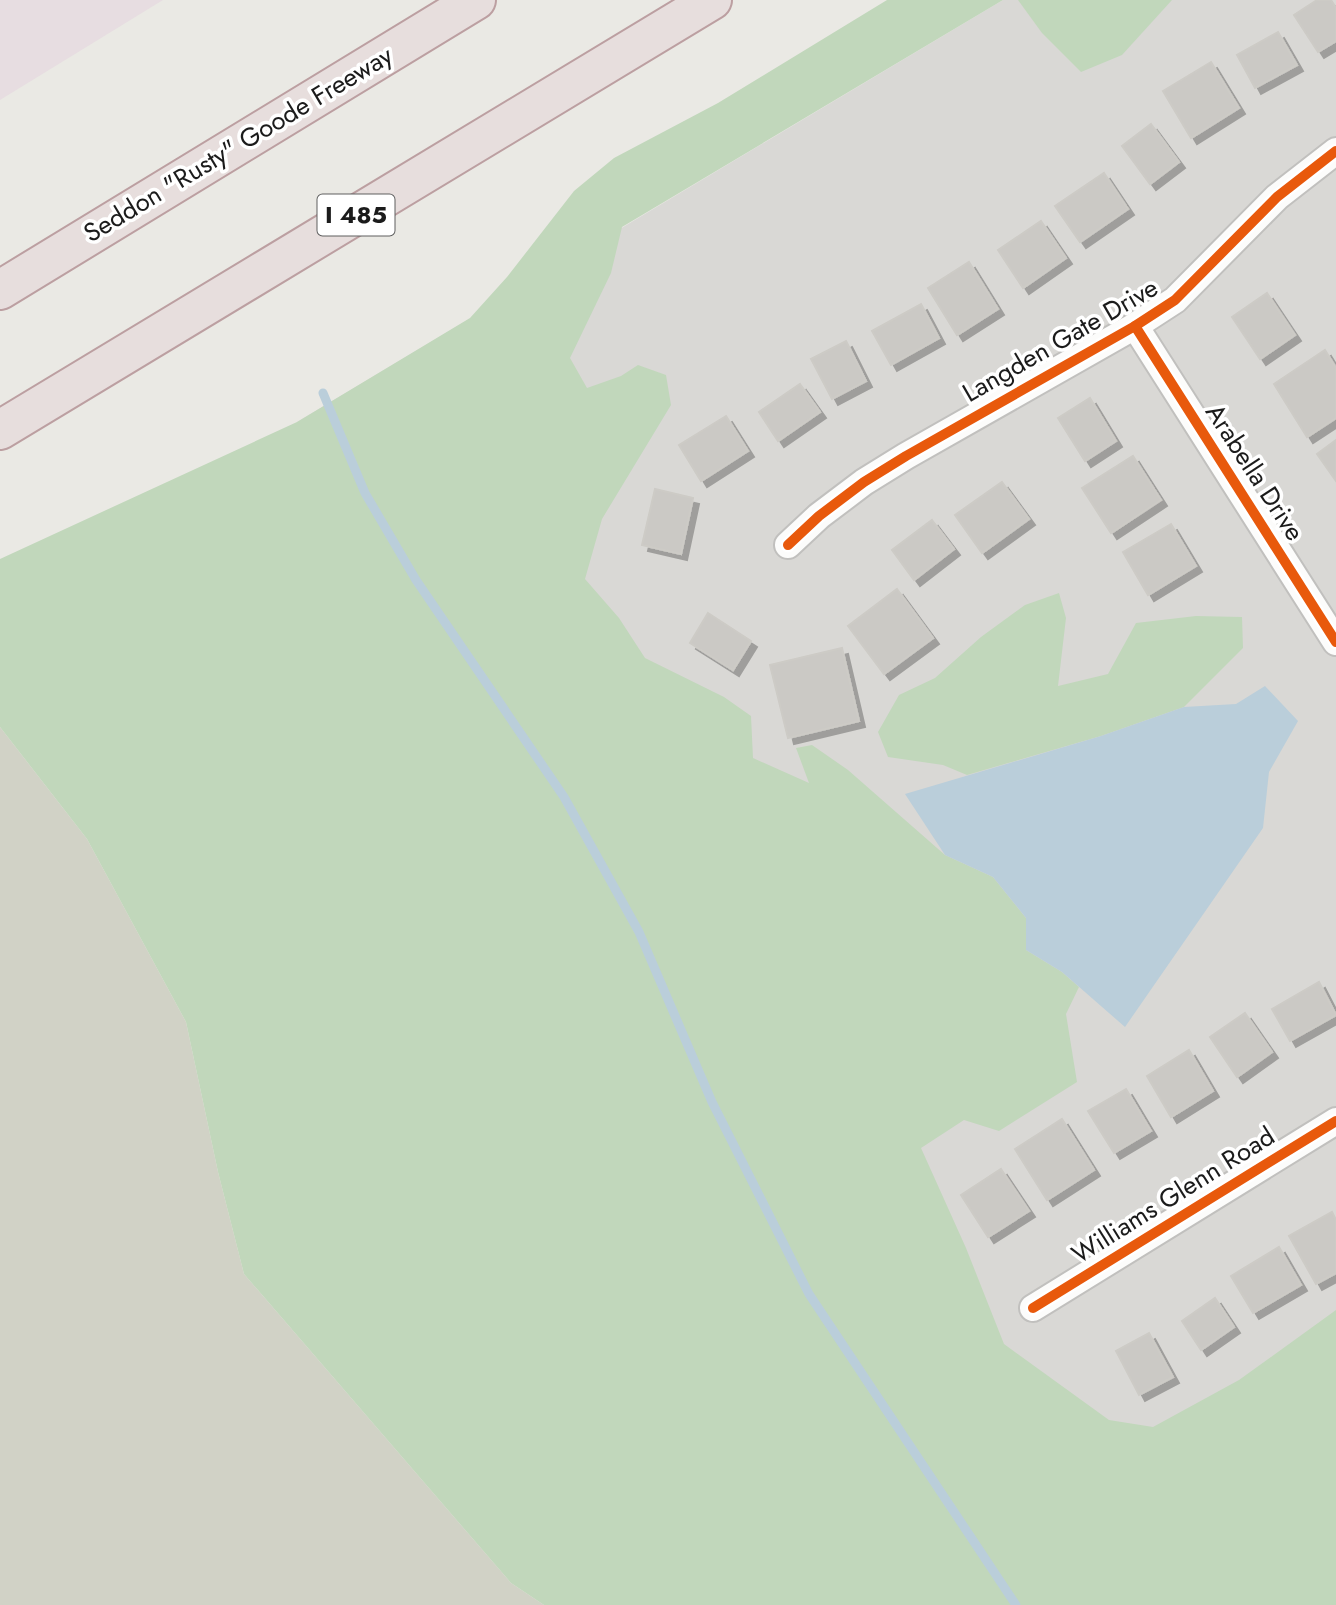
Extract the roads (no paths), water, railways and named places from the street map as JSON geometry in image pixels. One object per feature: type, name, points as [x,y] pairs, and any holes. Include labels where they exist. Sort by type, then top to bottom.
[{"type":"highway","name":"Seddon \"Rusty\" Goode Freeway","points":[[0,289],[476,0]]},
{"type":"highway","name":"I 485","points":[[0,430],[712,0]]},
{"type":"street","name":"Langden Gate Drive","points":[[788,545],[864,482],[1135,326],[1175,300],[1277,197],[1336,151]]},
{"type":"street","name":"Arabella Drive","points":[[1135,326],[1336,642]]},
{"type":"street","name":"Williams Glenn Road","points":[[1034,1308],[1336,1121]]},
{"type":"water","points":[[1265,686],[1298,721],[1269,772],[1263,828],[1125,1027],[1062,972],[1026,950],[1026,918],[993,877],[945,855],[905,794],[1101,736],[1184,707],[1236,704]]},
{"type":"waterway","points":[[323,393],[365,493],[416,580],[564,797],[639,932],[712,1102],[809,1294],[1016,1605]]}]
